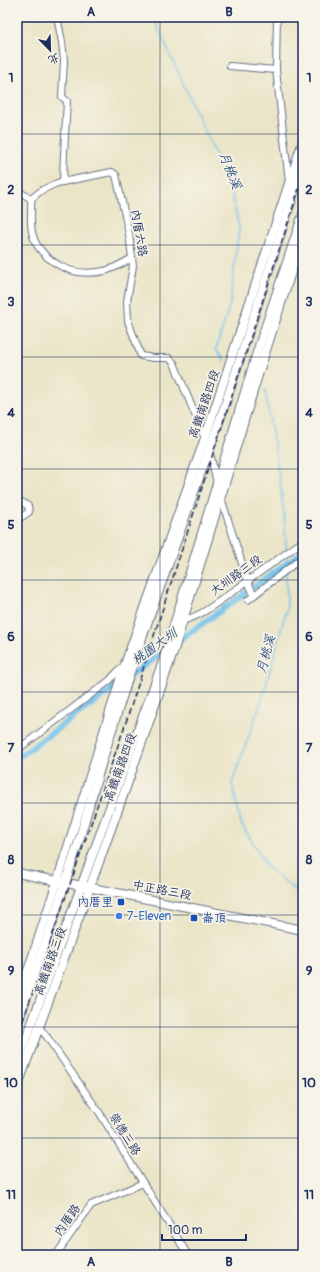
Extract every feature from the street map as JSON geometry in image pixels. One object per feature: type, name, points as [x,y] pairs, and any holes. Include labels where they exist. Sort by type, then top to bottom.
[{"type":"main road","name":"高鐵南路四段","points":[[61,882],[78,844],[126,686],[126,669],[254,292],[303,141]]},
{"type":"main road","name":"高鐵南路四段","points":[[61,882],[117,692],[182,528],[224,408],[303,165]]},
{"type":"main road","points":[[198,551],[218,486],[224,459],[259,346],[303,214]]},
{"type":"main road","points":[[184,620],[258,375],[303,235]]},
{"type":"main road","points":[[254,292],[274,256]]},
{"type":"main road","points":[[258,375],[259,346]]},
{"type":"main road","points":[[182,528],[184,495]]},
{"type":"main road","points":[[198,551],[212,529]]},
{"type":"main road","name":"高鐵南路四段","points":[[85,887],[164,660],[198,551]]},
{"type":"main road","name":"高鐵南路四段","points":[[85,887],[128,782],[184,620]]},
{"type":"main road","name":"中正路三段","points":[[17,873],[303,930]]},
{"type":"main road","name":"高鐵南路三段","points":[[17,1004],[61,882]]},
{"type":"main road","name":"高鐵南路三段","points":[[17,1024],[45,944],[61,882]]},
{"type":"main road","name":"高鐵南路三段","points":[[17,1088],[39,1027],[85,887]]},
{"type":"main road","name":"高鐵南路三段","points":[[17,1065],[85,887]]},
{"type":"street","points":[[57,17],[64,60],[62,96],[68,101],[63,182]]},
{"type":"street","points":[[276,17],[276,70],[289,185]]},
{"type":"street","points":[[230,66],[276,70]]},
{"type":"street","name":"內厝六路","points":[[31,199],[57,183],[112,172],[116,175],[129,234],[133,266],[127,301],[128,321],[141,356],[169,358],[174,363],[205,438]]},
{"type":"street","points":[[17,190],[31,199],[30,221],[33,237],[39,250],[57,265],[74,272],[104,271],[132,258]]},
{"type":"street","points":[[205,438],[221,499],[253,595]]},
{"type":"street","points":[[17,499],[28,506],[29,512],[17,520]]},
{"type":"street","name":"大圳路三段","points":[[184,620],[191,619],[202,613],[248,582],[299,544]]},
{"type":"street","points":[[248,600],[303,557]]},
{"type":"street","points":[[17,750],[109,681],[118,671],[126,669]]},
{"type":"street","name":"崇德三路","points":[[39,1027],[98,1112],[188,1255]]},
{"type":"street","name":"內厝路","points":[[56,1255],[91,1205],[143,1183]]},
{"type":"waterway","name":"月桃溪","points":[[153,17],[231,189],[239,228],[230,304],[216,349],[224,361]]},
{"type":"waterway","name":"月桃溪","points":[[265,390],[281,490],[286,550]]},
{"type":"waterway","name":"桃園大圳","points":[[175,643],[303,552]]},
{"type":"waterway","name":"月桃溪","points":[[286,556],[286,568]]},
{"type":"waterway","name":"月桃溪","points":[[286,572],[287,608],[262,699],[232,783],[241,823],[268,868],[297,892],[303,893]]},
{"type":"waterway","name":"桃園大圳","points":[[128,677],[168,649]]},
{"type":"waterway","name":"桃園大圳","points":[[17,758],[119,684]]},
{"type":"railway","points":[[17,1038],[125,725],[303,176]]},
{"type":"railway","points":[[17,1051],[23,1034]]},
{"type":"place","name":"內厝里","points":[[121,902]]},
{"type":"place","name":"7-Eleven","points":[[119,916]]},
{"type":"place","name":"崙頂","points":[[194,918]]}]
